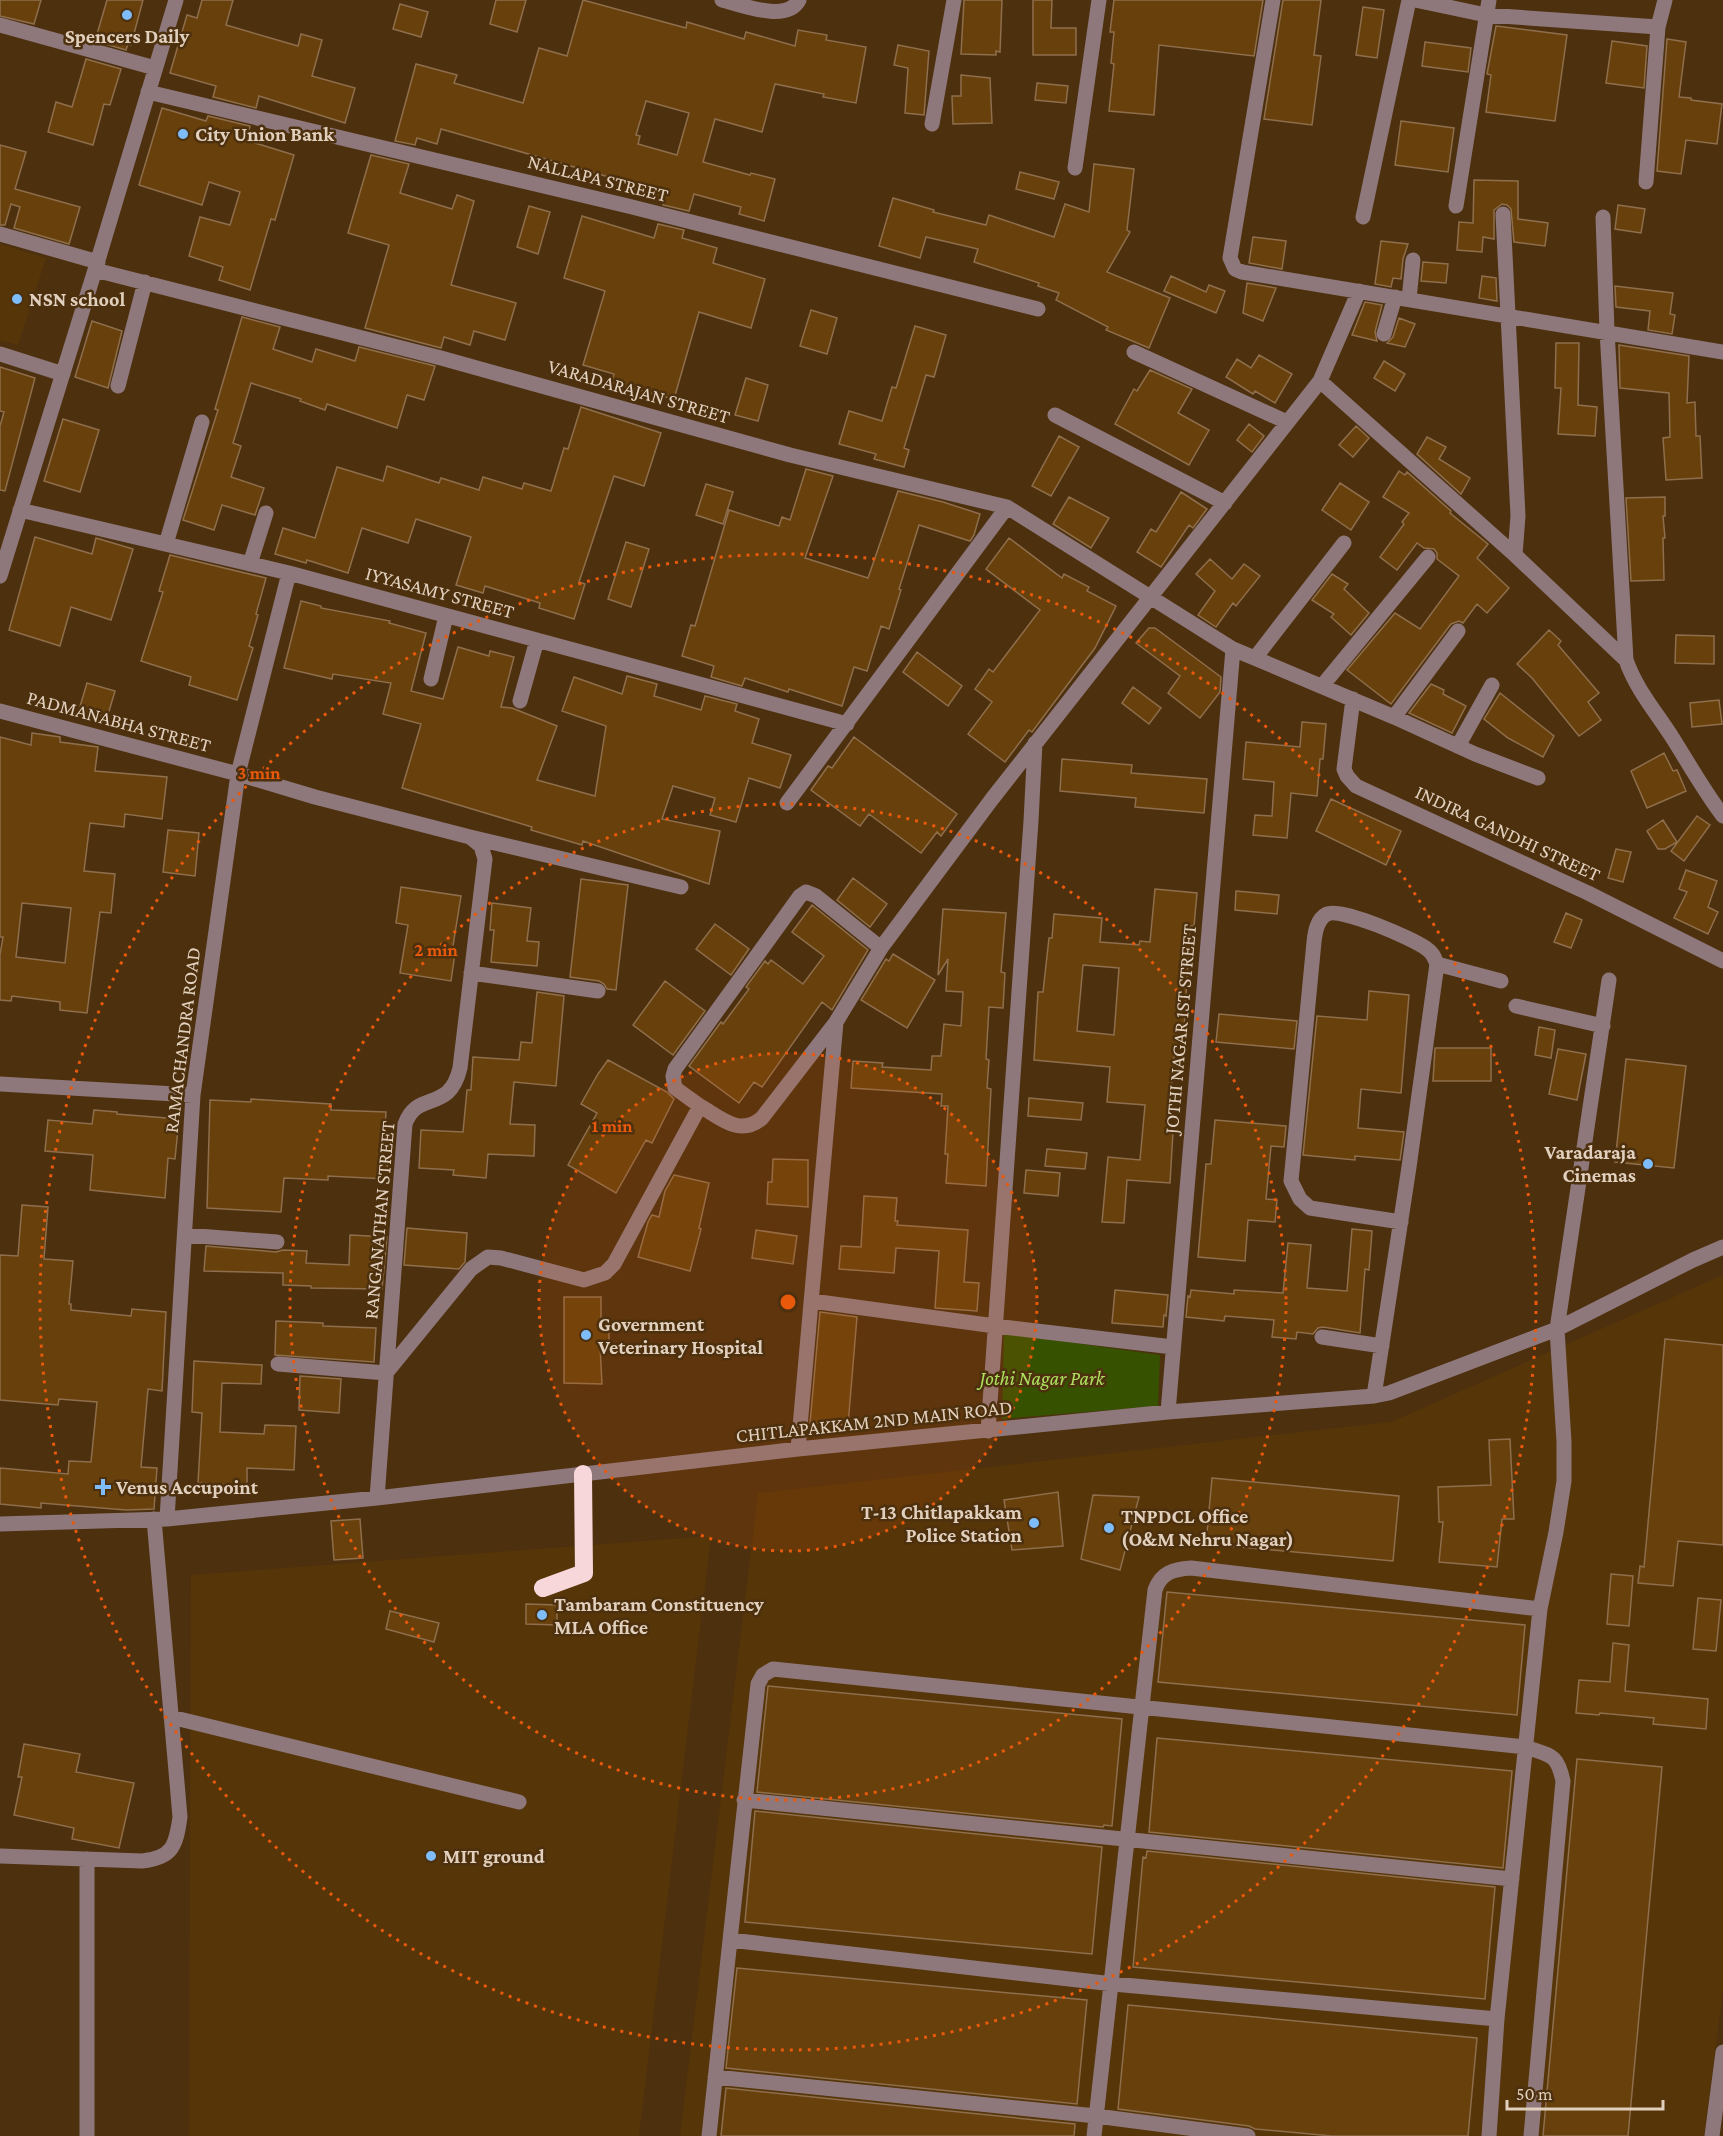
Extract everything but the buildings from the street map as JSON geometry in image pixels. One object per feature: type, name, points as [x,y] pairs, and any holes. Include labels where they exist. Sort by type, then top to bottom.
[{"type":"highway","points":[[543,1588],[584,1574],[583,1474]]},
{"type":"street","points":[[0,576],[97,266],[176,0]]},
{"type":"street","points":[[722,0],[766,11],[785,11],[795,7],[799,0]]},
{"type":"street","points":[[932,124],[954,0]]},
{"type":"street","points":[[1075,168],[1099,0]]},
{"type":"street","points":[[1273,0],[1230,258],[1235,269],[1723,352]]},
{"type":"street","points":[[1363,217],[1409,0]]},
{"type":"street","points":[[1415,0],[1658,27]]},
{"type":"street","points":[[1646,182],[1658,27],[1665,0]]},
{"type":"street","points":[[1456,206],[1488,7]]},
{"type":"street","points":[[0,25],[155,69]]},
{"type":"street","name":"NALLAPA STREET","points":[[148,92],[628,206],[1038,309]]},
{"type":"street","points":[[1503,214],[1518,516],[1515,555]]},
{"type":"street","points":[[1603,217],[1607,332],[1626,660],[1632,677],[1723,816]]},
{"type":"street","name":"VARADARAJAN STREET","points":[[0,234],[145,282],[441,358],[790,455],[1007,507],[1233,649],[1538,778]]},
{"type":"street","points":[[1384,334],[1402,298],[1413,260]]},
{"type":"street","points":[[118,386],[145,282]]},
{"type":"street","points":[[881,948],[816,896],[806,892],[800,896],[675,1069],[673,1076],[675,1088],[700,1106],[738,1127],[753,1126],[762,1118],[836,1022],[881,948],[1035,743],[1320,381],[1359,291]]},
{"type":"street","points":[[1134,352],[1287,422]]},
{"type":"street","points":[[0,354],[63,374]]},
{"type":"street","points":[[1320,381],[1515,555],[1626,660]]},
{"type":"street","points":[[1055,415],[1225,502]]},
{"type":"street","points":[[166,544],[202,422]]},
{"type":"street","points":[[787,803],[1007,507]]},
{"type":"street","name":"IYYASAMY STREET","points":[[20,510],[289,573],[847,724]]},
{"type":"street","points":[[250,564],[266,513]]},
{"type":"street","points":[[1255,658],[1344,543]]},
{"type":"street","points":[[1322,686],[1428,557]]},
{"type":"street","name":"RAMACHANDRA ROAD","points":[[87,1859],[142,1861],[155,1859],[170,1852],[177,1837],[180,1817],[171,1717],[161,1519],[185,1235],[193,1095],[238,774],[289,573]]},
{"type":"street","points":[[431,679],[446,616]]},
{"type":"street","points":[[1394,717],[1458,631]]},
{"type":"street","points":[[520,701],[537,640]]},
{"type":"street","name":"JOTHI NAGAR 1ST STREET","points":[[1168,1412],[1233,649]]},
{"type":"street","points":[[1458,746],[1492,685]]},
{"type":"street","name":"INDIRA GANDHI STREET","points":[[1353,699],[1344,769],[1356,786],[1588,893],[1723,961]]},
{"type":"street","name":"PADMANABHA STREET","points":[[0,711],[470,837],[681,886]]},
{"type":"street","points":[[988,1431],[1035,743]]},
{"type":"street","name":"RANGANATHAN STREET","points":[[377,1498],[405,1124],[411,1111],[418,1106],[442,1098],[457,1080],[485,859],[481,846],[470,837]]},
{"type":"street","points":[[1374,1396],[1401,1222],[1437,964],[1434,954],[1421,944],[1357,917],[1341,913],[1328,914],[1315,930],[1291,1181],[1300,1199],[1310,1208],[1401,1222]]},
{"type":"street","points":[[1437,964],[1501,981]]},
{"type":"street","points":[[471,973],[597,991]]},
{"type":"street","points":[[1489,2136],[1497,2019],[1540,1609],[1556,1532],[1563,1481],[1564,1442],[1557,1329],[1609,980]]},
{"type":"street","points":[[1516,1006],[1603,1026]]},
{"type":"street","points":[[798,1449],[836,1022]]},
{"type":"street","points":[[0,1084],[193,1095]]},
{"type":"street","points":[[278,1364],[386,1373],[471,1269],[488,1257],[501,1258],[584,1280],[605,1273],[614,1264],[700,1106]]},
{"type":"street","points":[[185,1235],[277,1242]]},
{"type":"street","name":"CHITLAPAKKAM 2ND MAIN ROAD","points":[[0,1524],[161,1519],[377,1498],[798,1449],[1168,1412],[1374,1396],[1389,1393],[1557,1329],[1723,1247]]},
{"type":"street","points":[[812,1301],[1173,1347]]},
{"type":"street","points":[[1322,1337],[1382,1346]]},
{"type":"street","points":[[1094,2136],[1113,1984],[1141,1706],[1155,1590],[1159,1579],[1168,1572],[1191,1568],[1540,1609]]},
{"type":"street","points":[[709,2136],[758,1684],[763,1675],[773,1669],[1526,1747],[1554,1757],[1560,1765],[1563,1781],[1531,2136]]},
{"type":"street","points":[[171,1717],[519,1802]]},
{"type":"street","points":[[744,1800],[1512,1879]]},
{"type":"street","points":[[0,1856],[87,1859],[87,2136]]},
{"type":"street","points":[[730,1940],[1113,1984],[1497,2019]]},
{"type":"street","points":[[1712,2136],[1723,2052]]},
{"type":"street","points":[[715,2078],[1096,2116],[1248,2136]]},
{"type":"shaded area","name":"NSN school","points":[[0,244],[46,258],[18,345],[0,340]]},
{"type":"shaded area","points":[[1723,1275],[1723,1991],[1704,2136],[680,2136],[758,1493],[1391,1422]]},
{"type":"shaded area","name":"MIT ground","points":[[711,1536],[639,2136],[189,2136],[191,1575]]},
{"type":"green space","name":"Jothi Nagar Park","points":[[1004,1333],[1160,1355],[1158,1406],[1002,1419]]},
{"type":"place","name":"Spencers Daily","points":[[127,15]]},
{"type":"place","name":"City Union Bank","points":[[183,134]]},
{"type":"place","name":"NSN school","points":[[17,299]]},
{"type":"place","name":"Varadaraja Cinemas","points":[[1648,1164]]},
{"type":"place","name":"Government Veterinary Hospital","points":[[586,1335]]},
{"type":"place","name":"Venus Accupoint","points":[[103,1487]]},
{"type":"place","name":"T-13 Chitlapakkam Police Station","points":[[1034,1523]]},
{"type":"place","name":"TNPDCL Office (O&M Nehru Nagar)","points":[[1109,1528]]},
{"type":"place","name":"Tambaram Constituency MLA Office","points":[[542,1615]]},
{"type":"place","name":"MIT ground","points":[[431,1856]]}]
